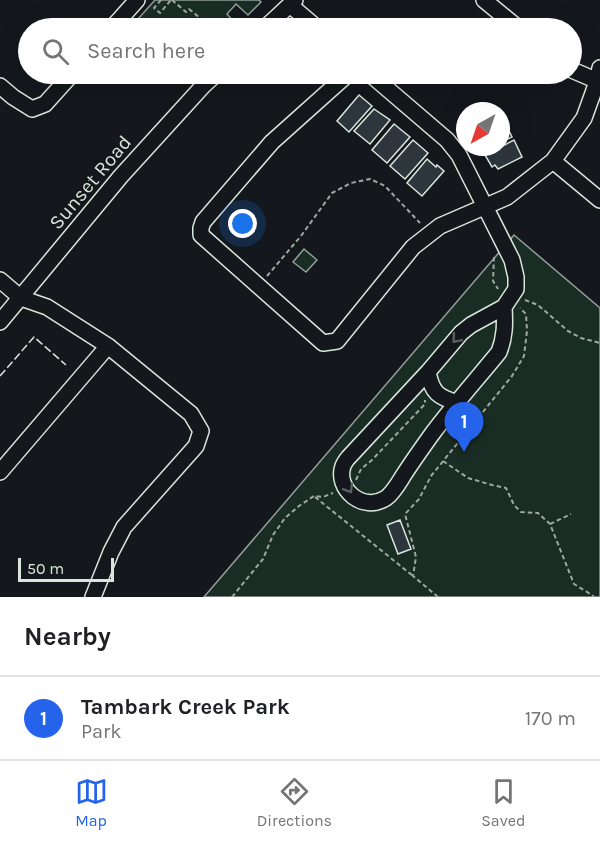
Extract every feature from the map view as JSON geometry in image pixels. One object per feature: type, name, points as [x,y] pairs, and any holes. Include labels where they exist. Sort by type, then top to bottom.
[{"type":"street","points":[[121,18],[137,0]]},
{"type":"street","points":[[484,0],[506,18]]},
{"type":"street","points":[[275,18],[292,2],[307,18]]},
{"type":"street","points":[[337,84],[272,142],[203,222],[201,235],[323,342],[337,341],[413,247],[440,226],[507,197],[553,161],[584,118],[599,77],[582,73]]},
{"type":"street","points":[[0,86],[32,109],[45,104],[63,84]]},
{"type":"street","name":"Sunset Road","points":[[0,322],[121,176],[205,84]]},
{"type":"street","points":[[382,84],[450,143],[459,155],[512,260],[516,289],[504,307],[486,315],[466,329],[348,458],[343,465],[343,480],[352,496],[366,503],[376,502],[391,494],[431,435],[499,352],[504,340],[504,307]]},
{"type":"street","points":[[553,161],[600,200]]},
{"type":"street","points":[[0,280],[21,298],[47,307],[108,346],[191,414],[201,431],[196,446],[124,527],[93,597]]},
{"type":"street","points":[[0,472],[108,346]]},
{"type":"street","points":[[429,372],[430,384],[435,392],[442,398],[458,403]]},
{"type":"path","points":[[161,0],[154,8],[160,13],[171,0],[186,12],[189,9],[200,18]]},
{"type":"path","points":[[258,285],[301,236],[332,193],[351,183],[370,180],[385,186],[429,235]]},
{"type":"path","points":[[525,300],[538,305],[568,331],[581,338],[600,343]]},
{"type":"path","points":[[443,461],[468,478],[506,488],[514,505],[521,512],[538,513],[550,524],[574,584],[594,597]]},
{"type":"path","points":[[314,496],[413,576]]},
{"type":"path","points":[[550,524],[571,514]]},
{"type":"green space","points":[[155,0],[259,0],[261,2],[248,15],[236,4],[227,14],[231,18],[139,18]]},
{"type":"green space","points":[[514,235],[600,308],[600,597],[204,597]]},
{"type":"green space","points":[[304,249],[317,260],[306,272],[293,262]]},
{"type":"building","points":[[359,95],[372,106],[349,132],[337,121]]},
{"type":"building","points":[[374,109],[390,120],[370,144],[354,131]]},
{"type":"building","points":[[394,124],[410,137],[387,163],[372,150]]},
{"type":"building","points":[[413,140],[428,153],[405,179],[390,166]]},
{"type":"building","points":[[514,140],[522,157],[498,169],[495,165],[492,167],[486,156],[510,156],[510,142]]},
{"type":"building","points":[[427,159],[444,171],[422,196],[407,183]]},
{"type":"building","points":[[400,520],[411,549],[398,554],[387,525]]},
{"type":"fence","points":[[0,376],[34,337],[66,365]]},
{"type":"place","name":"Tambark Creek Park","points":[[464,452]]}]
